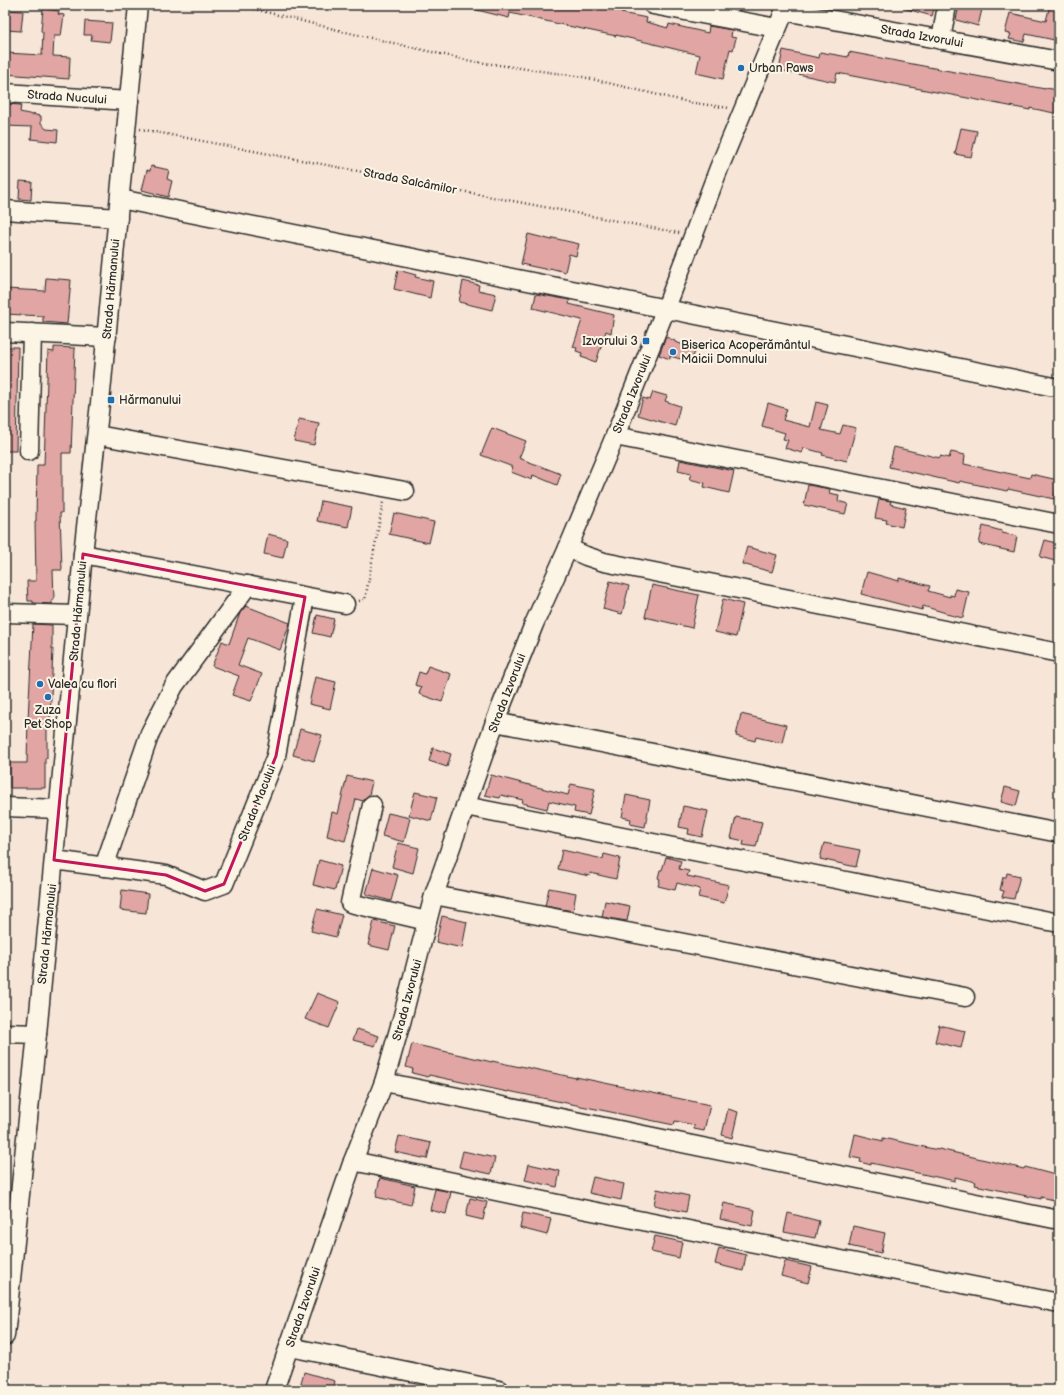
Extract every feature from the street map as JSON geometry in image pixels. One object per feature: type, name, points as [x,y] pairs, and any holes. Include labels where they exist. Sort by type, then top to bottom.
[{"type":"street","name":"Strada Hărmanului","points":[[5,1336],[37,1034],[83,554],[107,337],[138,5]]},
{"type":"street","points":[[653,5],[777,28]]},
{"type":"street","points":[[941,40],[947,5]]},
{"type":"street","name":"Strada Izvorului","points":[[274,1390],[353,1161],[384,1082],[402,1019],[434,894],[495,722],[534,624],[615,436],[666,308],[719,168],[786,8],[941,40],[1059,61]]},
{"type":"street","name":"Strada Nucului","points":[[5,93],[129,101]]},
{"type":"street","points":[[120,199],[1059,388]]},
{"type":"street","points":[[5,210],[118,218]]},
{"type":"street","points":[[5,332],[107,337]]},
{"type":"street","points":[[29,451],[32,333]]},
{"type":"street","points":[[97,435],[405,490]]},
{"type":"street","points":[[615,436],[1059,524]]},
{"type":"street","points":[[568,548],[604,562],[1059,653]]},
{"type":"street","points":[[83,554],[345,604]]},
{"type":"street","points":[[104,867],[150,733],[170,693],[248,586]]},
{"type":"street","name":"Strada Macului","points":[[54,860],[166,875],[205,891],[224,884],[276,756],[305,596]]},
{"type":"street","points":[[5,613],[77,615]]},
{"type":"street","points":[[495,722],[1059,833]]},
{"type":"street","points":[[372,805],[350,903],[427,921]]},
{"type":"street","points":[[465,806],[1059,923]]},
{"type":"street","points":[[5,808],[59,809]]},
{"type":"street","points":[[434,894],[965,997]]},
{"type":"street","points":[[5,1033],[37,1034]]},
{"type":"street","points":[[384,1082],[1059,1220]]},
{"type":"street","points":[[353,1161],[580,1208],[1059,1302]]},
{"type":"street","points":[[290,1347],[499,1390]]},
{"type":"path","points":[[238,5],[471,61],[583,77],[688,102],[744,110]]},
{"type":"path","name":"Strada Salcâmilor","points":[[127,127],[693,236]]},
{"type":"path","points":[[345,604],[365,600],[386,487]]},
{"type":"highlighted area","points":[[83,554],[305,597],[276,756],[224,884],[205,891],[166,875],[54,860]]},
{"type":"building","points":[[473,5],[617,5],[623,6],[621,13],[647,18],[646,22],[668,28],[669,24],[708,33],[709,26],[732,30],[731,37],[736,38],[733,50],[730,49],[723,79],[696,73],[700,55],[616,35],[510,13],[509,18],[473,9]]},
{"type":"building","points":[[903,5],[935,5],[932,16],[903,8]]},
{"type":"building","points":[[959,5],[983,5],[978,26],[956,20]]},
{"type":"building","points":[[1050,5],[1059,5],[1059,41],[1026,34],[1024,42],[1009,39],[1011,34],[1005,33],[1010,13],[1046,21]]},
{"type":"building","points":[[43,9],[59,11],[58,14],[64,15],[61,36],[54,36],[53,56],[70,57],[69,79],[5,74],[5,53],[42,55],[43,32],[41,31]]},
{"type":"building","points":[[5,10],[23,11],[21,31],[5,30]]},
{"type":"building","points":[[85,21],[112,23],[110,42],[91,40],[92,35],[84,35]]},
{"type":"building","points":[[783,50],[819,58],[820,52],[848,57],[849,52],[1045,89],[1059,90],[1059,114],[1030,108],[1030,110],[837,73],[835,82],[779,70]]},
{"type":"building","points":[[5,104],[21,105],[20,112],[33,115],[34,113],[35,115],[41,116],[41,123],[46,129],[58,130],[57,142],[31,139],[32,127],[5,126]]},
{"type":"building","points":[[961,128],[977,131],[971,157],[955,154]]},
{"type":"building","points":[[151,166],[169,170],[167,179],[172,181],[168,197],[142,190],[147,170],[150,171]]},
{"type":"building","points":[[20,181],[32,182],[31,200],[19,199]]},
{"type":"building","points":[[528,234],[552,240],[553,238],[579,244],[576,256],[569,254],[565,272],[550,268],[549,270],[521,264]]},
{"type":"building","points":[[398,270],[416,275],[415,277],[433,281],[430,298],[394,289]]},
{"type":"building","points":[[46,278],[71,280],[67,324],[43,322],[43,316],[5,314],[5,289],[45,291]]},
{"type":"building","points":[[463,281],[479,285],[478,290],[496,294],[492,310],[459,302]]},
{"type":"building","points":[[536,294],[570,300],[569,304],[614,315],[611,333],[606,331],[596,362],[581,357],[582,353],[576,351],[577,348],[573,347],[582,320],[533,308]]},
{"type":"building","points":[[666,337],[675,342],[696,349],[691,362],[670,356],[670,359],[659,355]]},
{"type":"building","points":[[5,347],[18,347],[16,451],[5,451]]},
{"type":"building","points":[[54,347],[75,348],[71,453],[62,453],[62,513],[60,513],[62,570],[53,570],[54,600],[52,600],[52,604],[33,603],[33,601],[28,601],[27,581],[36,581],[35,521],[37,465],[44,465],[48,351],[54,352]]},
{"type":"building","points":[[653,392],[667,396],[665,401],[680,406],[675,426],[638,415],[643,398],[650,400]]},
{"type":"building","points":[[816,402],[828,405],[821,430],[840,434],[843,425],[856,428],[847,461],[822,455],[823,453],[804,448],[802,453],[785,448],[788,440],[783,439],[785,433],[762,426],[768,403],[787,409],[783,420],[810,427]]},
{"type":"building","points":[[299,419],[319,423],[314,445],[294,441]]},
{"type":"building","points":[[492,428],[526,441],[519,458],[561,474],[557,485],[533,475],[532,480],[511,472],[513,467],[481,455]]},
{"type":"building","points":[[894,447],[940,458],[940,456],[949,458],[951,452],[965,455],[964,464],[1030,478],[1031,474],[1058,480],[1054,499],[1008,489],[1007,491],[960,481],[959,483],[889,467]]},
{"type":"building","points":[[680,460],[734,471],[729,493],[704,487],[705,483],[689,479],[691,474],[678,471]]},
{"type":"building","points":[[808,485],[830,489],[829,493],[839,495],[838,501],[848,504],[845,514],[804,505]]},
{"type":"building","points":[[879,499],[891,501],[890,504],[906,508],[902,527],[886,523],[887,520],[875,518]]},
{"type":"building","points":[[321,501],[352,507],[348,527],[317,521]]},
{"type":"building","points":[[394,513],[434,522],[429,543],[389,534]]},
{"type":"building","points":[[983,526],[1002,531],[1002,533],[1017,536],[1014,552],[979,544]]},
{"type":"building","points":[[268,534],[287,539],[283,558],[264,554]]},
{"type":"building","points":[[1045,540],[1059,544],[1059,562],[1040,557]]},
{"type":"building","points":[[747,547],[777,555],[772,572],[742,564]]},
{"type":"building","points":[[867,572],[899,581],[899,578],[930,586],[928,591],[950,597],[950,595],[954,596],[955,589],[969,592],[963,618],[923,606],[922,610],[861,594]]},
{"type":"building","points":[[610,581],[629,586],[622,614],[603,609]]},
{"type":"building","points":[[652,585],[699,595],[692,628],[645,617]]},
{"type":"building","points":[[723,599],[743,604],[736,637],[715,632]]},
{"type":"building","points":[[246,606],[290,623],[280,650],[248,638],[238,665],[262,674],[251,701],[232,695],[239,676],[212,666],[222,641],[229,644],[240,613]]},
{"type":"building","points":[[317,615],[334,619],[330,637],[313,633]]},
{"type":"building","points":[[33,624],[52,625],[53,649],[50,720],[47,720],[45,788],[10,788],[10,763],[27,763]]},
{"type":"building","points":[[428,666],[451,674],[442,702],[419,694],[421,687],[415,685],[419,672],[425,674]]},
{"type":"building","points":[[315,677],[336,682],[330,709],[309,704]]},
{"type":"building","points":[[741,714],[786,725],[782,743],[756,737],[755,741],[736,736]]},
{"type":"building","points":[[300,729],[322,735],[314,761],[293,755]]},
{"type":"building","points":[[433,748],[451,754],[447,767],[429,761]]},
{"type":"building","points":[[491,775],[568,795],[571,784],[595,789],[589,815],[574,812],[575,807],[549,801],[547,809],[522,803],[523,800],[501,795],[500,798],[485,795]]},
{"type":"building","points":[[347,776],[372,782],[369,795],[363,801],[356,799],[345,841],[327,836],[332,812],[338,814]]},
{"type":"building","points":[[1005,787],[1020,791],[1016,806],[1001,802]]},
{"type":"building","points":[[415,792],[437,797],[431,821],[409,815]]},
{"type":"building","points":[[626,795],[650,800],[645,827],[630,824],[631,819],[622,817]]},
{"type":"building","points":[[683,806],[708,811],[702,837],[688,834],[689,829],[679,827]]},
{"type":"building","points":[[388,813],[410,818],[404,842],[382,836]]},
{"type":"building","points":[[736,817],[762,822],[756,847],[743,845],[744,841],[731,838]]},
{"type":"building","points":[[398,843],[419,848],[413,873],[392,867]]},
{"type":"building","points":[[824,843],[860,850],[856,867],[820,859]]},
{"type":"building","points":[[562,850],[603,859],[604,854],[620,858],[616,879],[590,873],[589,876],[558,869]]},
{"type":"building","points":[[666,857],[681,861],[679,869],[689,871],[687,876],[729,885],[724,903],[698,897],[700,889],[677,883],[675,890],[658,886],[660,870],[662,870]]},
{"type":"building","points":[[319,860],[341,866],[335,890],[313,885]]},
{"type":"building","points":[[373,868],[398,875],[391,901],[366,894]]},
{"type":"building","points":[[1007,873],[1020,876],[1014,899],[1002,897],[1004,891],[1000,890],[1003,877],[1006,877]]},
{"type":"building","points":[[549,888],[576,893],[573,911],[545,906]]},
{"type":"building","points":[[122,890],[148,894],[146,913],[120,910]]},
{"type":"building","points":[[605,901],[630,906],[627,921],[602,917]]},
{"type":"building","points":[[317,909],[342,915],[336,937],[311,931]]},
{"type":"building","points":[[442,916],[467,922],[462,948],[436,942]]},
{"type":"building","points":[[374,921],[395,926],[389,950],[368,945]]},
{"type":"building","points":[[317,993],[340,1002],[329,1028],[305,1019]]},
{"type":"building","points":[[939,1025],[965,1031],[961,1048],[935,1042]]},
{"type":"building","points":[[357,1029],[379,1036],[375,1046],[353,1040]]},
{"type":"building","points":[[412,1044],[492,1062],[576,1077],[710,1105],[704,1131],[694,1129],[694,1125],[675,1121],[674,1125],[429,1075],[428,1077],[412,1073],[413,1069],[406,1067]]},
{"type":"building","points":[[728,1109],[738,1112],[732,1138],[722,1135]]},
{"type":"building","points":[[855,1134],[883,1141],[883,1138],[939,1149],[1024,1169],[1025,1167],[1059,1176],[1059,1201],[1041,1197],[1041,1199],[975,1185],[976,1182],[955,1177],[955,1181],[860,1162],[861,1159],[850,1157]]},
{"type":"building","points":[[399,1136],[431,1143],[427,1159],[395,1152]]},
{"type":"building","points":[[463,1151],[495,1158],[491,1174],[459,1167]]},
{"type":"building","points":[[529,1164],[560,1171],[557,1187],[525,1180]]},
{"type":"building","points":[[593,1177],[624,1184],[621,1200],[589,1193]]},
{"type":"building","points":[[380,1178],[415,1186],[411,1205],[376,1197]]},
{"type":"building","points":[[435,1189],[451,1192],[446,1214],[430,1210]]},
{"type":"building","points":[[657,1189],[689,1196],[686,1212],[654,1205]]},
{"type":"building","points":[[470,1198],[487,1202],[483,1220],[466,1216]]},
{"type":"building","points":[[724,1203],[755,1210],[752,1226],[720,1219]]},
{"type":"building","points":[[523,1213],[551,1219],[547,1235],[520,1228]]},
{"type":"building","points":[[788,1213],[819,1221],[815,1238],[784,1232]]},
{"type":"building","points":[[853,1226],[885,1233],[881,1253],[849,1246]]},
{"type":"building","points":[[655,1236],[682,1242],[679,1258],[651,1252]]},
{"type":"building","points":[[719,1248],[746,1255],[743,1271],[715,1264]]},
{"type":"building","points":[[785,1261],[812,1267],[808,1283],[781,1276]]},
{"type":"building","points":[[304,1372],[335,1381],[333,1390],[299,1390]]},
{"type":"place","name":"Urban Paws","points":[[741,68]]},
{"type":"place","name":"Izvorului 3","points":[[646,341]]},
{"type":"place","name":"Biserica Acoperământul Maicii Domnului","points":[[673,352]]},
{"type":"place","name":"Hărmanului","points":[[111,400]]},
{"type":"place","name":"Valea cu flori","points":[[40,684]]},
{"type":"place","name":"Zuza Pet Shop","points":[[48,697]]}]
